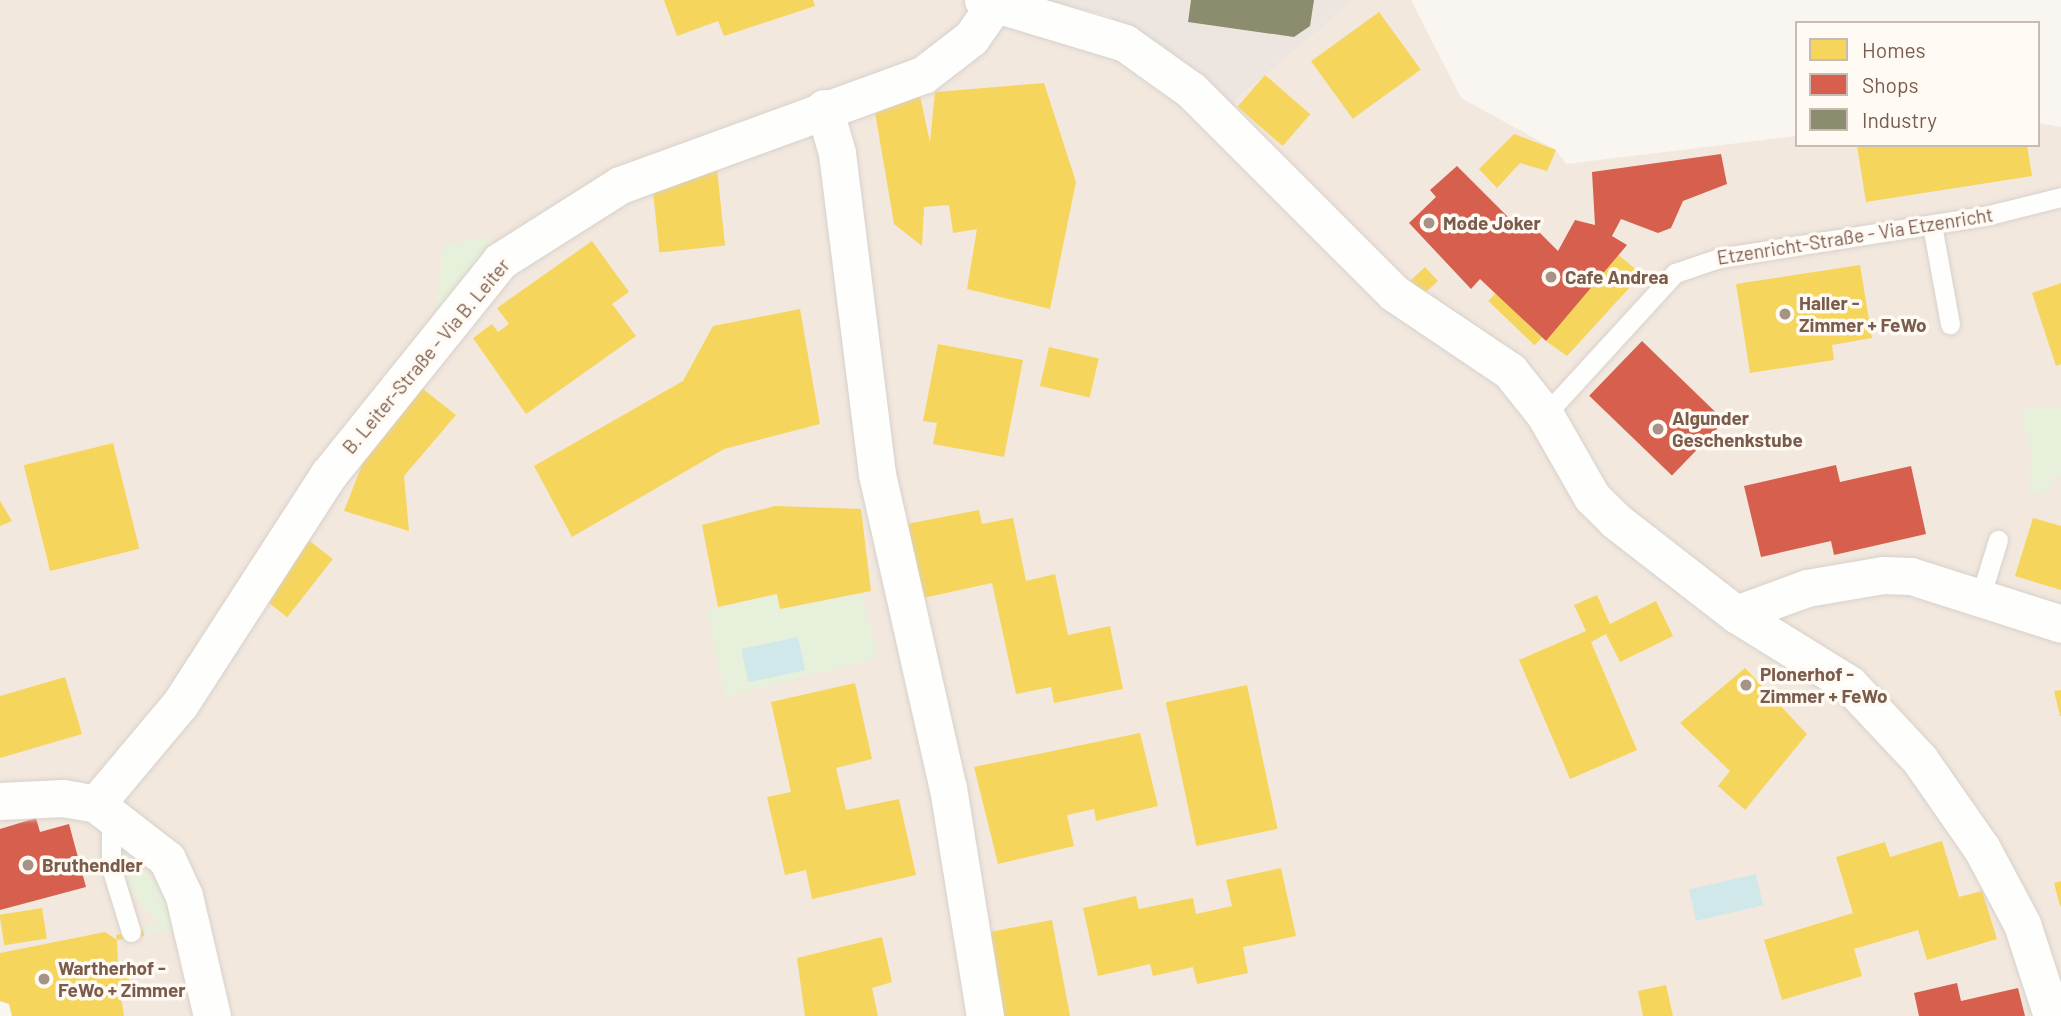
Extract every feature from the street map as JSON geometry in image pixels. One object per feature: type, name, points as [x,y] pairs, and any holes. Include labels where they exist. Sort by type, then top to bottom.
[{"type":"street","name":"B. Leiter-Straße - Via B. Leiter","points":[[103,807],[180,704],[329,474],[499,261],[620,185],[947,61],[988,3]]},
{"type":"street","points":[[988,3],[1125,43],[1191,90],[1394,293],[1510,371],[1545,415],[1592,497],[1671,568],[1736,614],[1849,684],[1920,760],[1982,849],[2022,924],[2052,1016]]},
{"type":"street","points":[[824,108],[837,153],[877,474],[948,788],[985,1016]]},
{"type":"street","points":[[1736,614],[1807,588],[1883,575],[1911,576],[2061,624]]},
{"type":"street","points":[[0,800],[63,797],[103,807],[167,859],[184,896],[212,1016]]},
{"type":"lane","name":"Etzenricht-Straße - Via Etzenricht","points":[[1545,415],[1675,273],[1719,258],[1931,225],[2061,197]]},
{"type":"lane","points":[[1931,225],[1950,324]]},
{"type":"lane","points":[[1980,598],[1998,540]]},
{"type":"lane","points":[[103,807],[109,858],[131,932]]},
{"type":"shaded area","points":[[0,0],[1045,0],[1266,71],[1354,0],[1411,0],[1461,98],[1556,150],[1566,164],[1795,136],[1795,147],[2040,147],[2040,123],[2061,127],[2061,1016],[12,1016],[9,1004],[0,1001]]},
{"type":"shaded area","points":[[1045,0],[1354,0],[1231,103],[1109,16]]},
{"type":"green space","points":[[490,237],[497,251],[433,331],[443,245]]},
{"type":"green space","points":[[2061,406],[2061,477],[2054,475],[2048,495],[2028,491],[2032,461],[2021,409]]},
{"type":"green space","points":[[862,593],[878,658],[725,697],[707,611],[777,594],[781,609]]},
{"type":"green space","points":[[113,845],[158,883],[177,930],[144,933],[142,927],[159,924],[126,885]]},
{"type":"water","points":[[798,637],[805,670],[748,682],[741,649]]},
{"type":"water","points":[[1756,874],[1763,905],[1696,921],[1689,890]]},
{"type":"building: Homes","points":[[664,0],[813,0],[815,6],[724,36],[718,21],[677,36]]},
{"type":"building: Homes","points":[[1379,12],[1421,69],[1353,119],[1311,61]]},
{"type":"building: Homes","points":[[1265,75],[1310,114],[1283,146],[1237,107]]},
{"type":"building: Homes","points":[[1044,83],[1076,182],[1050,309],[967,289],[977,229],[953,233],[949,205],[924,207],[922,246],[894,224],[874,106],[920,96],[930,142],[935,92]]},
{"type":"building: Homes","points":[[1514,134],[1556,150],[1547,171],[1520,163],[1497,188],[1479,169]]},
{"type":"building: Homes","points":[[1857,147],[2027,147],[2032,176],[1866,202]]},
{"type":"building: Homes","points":[[717,169],[725,246],[659,252],[651,176]]},
{"type":"building: Homes","points":[[592,241],[629,292],[612,304],[636,336],[526,414],[473,338],[492,324],[498,332],[509,324],[497,308]]},
{"type":"building: Homes","points":[[1618,255],[1642,274],[1567,356],[1546,341]]},
{"type":"building: Homes","points":[[1860,265],[1872,338],[1832,345],[1834,360],[1750,373],[1736,284]]},
{"type":"building: Homes","points":[[1425,267],[1438,281],[1423,295],[1410,281]]},
{"type":"building: Homes","points":[[2061,283],[2061,364],[2056,366],[2032,293]]},
{"type":"building: Homes","points":[[1496,293],[1542,337],[1534,345],[1488,301]]},
{"type":"building: Homes","points":[[800,309],[820,424],[724,449],[572,537],[534,466],[683,381],[713,326]]},
{"type":"building: Homes","points":[[938,344],[1023,360],[1004,457],[933,444],[937,423],[923,421]]},
{"type":"building: Homes","points":[[1049,347],[1099,358],[1090,397],[1040,386]]},
{"type":"building: Homes","points":[[413,381],[456,415],[404,476],[409,531],[344,511],[362,465],[353,458]]},
{"type":"building: Homes","points":[[113,443],[139,549],[50,571],[24,465]]},
{"type":"building: Homes","points":[[0,501],[12,521],[0,526]]},
{"type":"building: Homes","points":[[775,506],[861,509],[871,591],[780,609],[777,594],[718,607],[702,525]]},
{"type":"building: Homes","points":[[979,510],[982,524],[1013,518],[1026,581],[1055,574],[1068,635],[1110,626],[1123,689],[1054,703],[1051,687],[1016,694],[992,583],[923,598],[907,524]]},
{"type":"building: Homes","points":[[2033,518],[2061,526],[2061,590],[2015,576]]},
{"type":"building: Homes","points":[[306,538],[333,559],[287,617],[260,596]]},
{"type":"building: Homes","points":[[1597,595],[1610,624],[1656,601],[1673,636],[1620,662],[1606,634],[1591,642],[1637,750],[1570,779],[1519,660],[1586,631],[1574,605]]},
{"type":"building: Homes","points":[[1745,668],[1807,734],[1745,810],[1718,786],[1730,771],[1680,723]]},
{"type":"building: Homes","points":[[65,677],[82,734],[0,758],[0,696]]},
{"type":"building: Homes","points":[[855,683],[872,759],[836,768],[846,810],[899,799],[916,875],[812,899],[806,870],[785,875],[767,797],[791,792],[771,702]]},
{"type":"building: Homes","points":[[1247,685],[1278,829],[1196,846],[1166,702]]},
{"type":"building: Homes","points":[[2061,690],[2061,716],[2060,716],[2054,691]]},
{"type":"building: Homes","points":[[1140,733],[1158,806],[1096,821],[1094,809],[1067,815],[1074,846],[998,864],[974,767]]},
{"type":"building: Homes","points":[[1942,841],[1959,897],[1982,891],[1997,939],[1927,960],[1918,930],[1854,949],[1862,976],[1782,1000],[1764,940],[1853,913],[1836,857],[1885,842],[1890,857]]},
{"type":"building: Homes","points":[[1281,868],[1296,936],[1243,947],[1248,973],[1197,984],[1193,967],[1153,976],[1150,964],[1098,976],[1083,908],[1136,896],[1139,909],[1193,898],[1196,914],[1232,906],[1226,880]]},
{"type":"building: Homes","points":[[2061,881],[2061,906],[2060,906],[2054,883]]},
{"type":"building: Homes","points":[[42,908],[47,939],[4,945],[0,915]]},
{"type":"building: Homes","points":[[1052,920],[1070,1016],[1001,1016],[985,933]]},
{"type":"building: Homes","points":[[143,930],[144,936],[117,940],[116,935]]},
{"type":"building: Homes","points":[[105,932],[117,940],[118,968],[127,968],[131,988],[120,990],[124,1016],[12,1016],[9,1004],[0,1001],[0,953]]},
{"type":"building: Homes","points":[[882,937],[892,982],[872,988],[878,1016],[805,1016],[797,958]]},
{"type":"building: Homes","points":[[1666,985],[1673,1016],[1643,1016],[1638,991]]},
{"type":"building: Shops","points":[[1721,154],[1727,184],[1683,201],[1671,228],[1658,233],[1621,219],[1612,236],[1627,245],[1546,341],[1480,279],[1471,289],[1409,223],[1436,197],[1430,190],[1457,166],[1522,231],[1530,223],[1558,251],[1575,220],[1595,225],[1592,172]]},
{"type":"building: Shops","points":[[1642,341],[1725,421],[1672,476],[1589,396]]},
{"type":"building: Shops","points":[[1836,465],[1840,482],[1911,466],[1926,534],[1834,555],[1831,541],[1761,557],[1744,486]]},
{"type":"building: Shops","points":[[36,818],[40,832],[69,824],[86,887],[0,910],[0,829]]},
{"type":"building: Shops","points":[[1957,983],[1961,1001],[2018,988],[2025,1016],[1919,1016],[1914,993]]},
{"type":"building: Industry","points":[[1191,0],[1314,0],[1310,26],[1294,37],[1188,22]]},
{"type":"place","name":"Mode Joker","points":[[1429,223]]},
{"type":"place","name":"Cafe Andrea","points":[[1551,277]]},
{"type":"place","name":"Haller - Zimmer + FeWo","points":[[1785,314]]},
{"type":"place","name":"Algunder Geschenkstube","points":[[1658,429]]},
{"type":"place","name":"Plonerhof - Zimmer + FeWo","points":[[1746,685]]},
{"type":"place","name":"Bruthendler","points":[[28,865]]},
{"type":"place","name":"Wartherhof - FeWo + Zimmer","points":[[44,979]]}]
